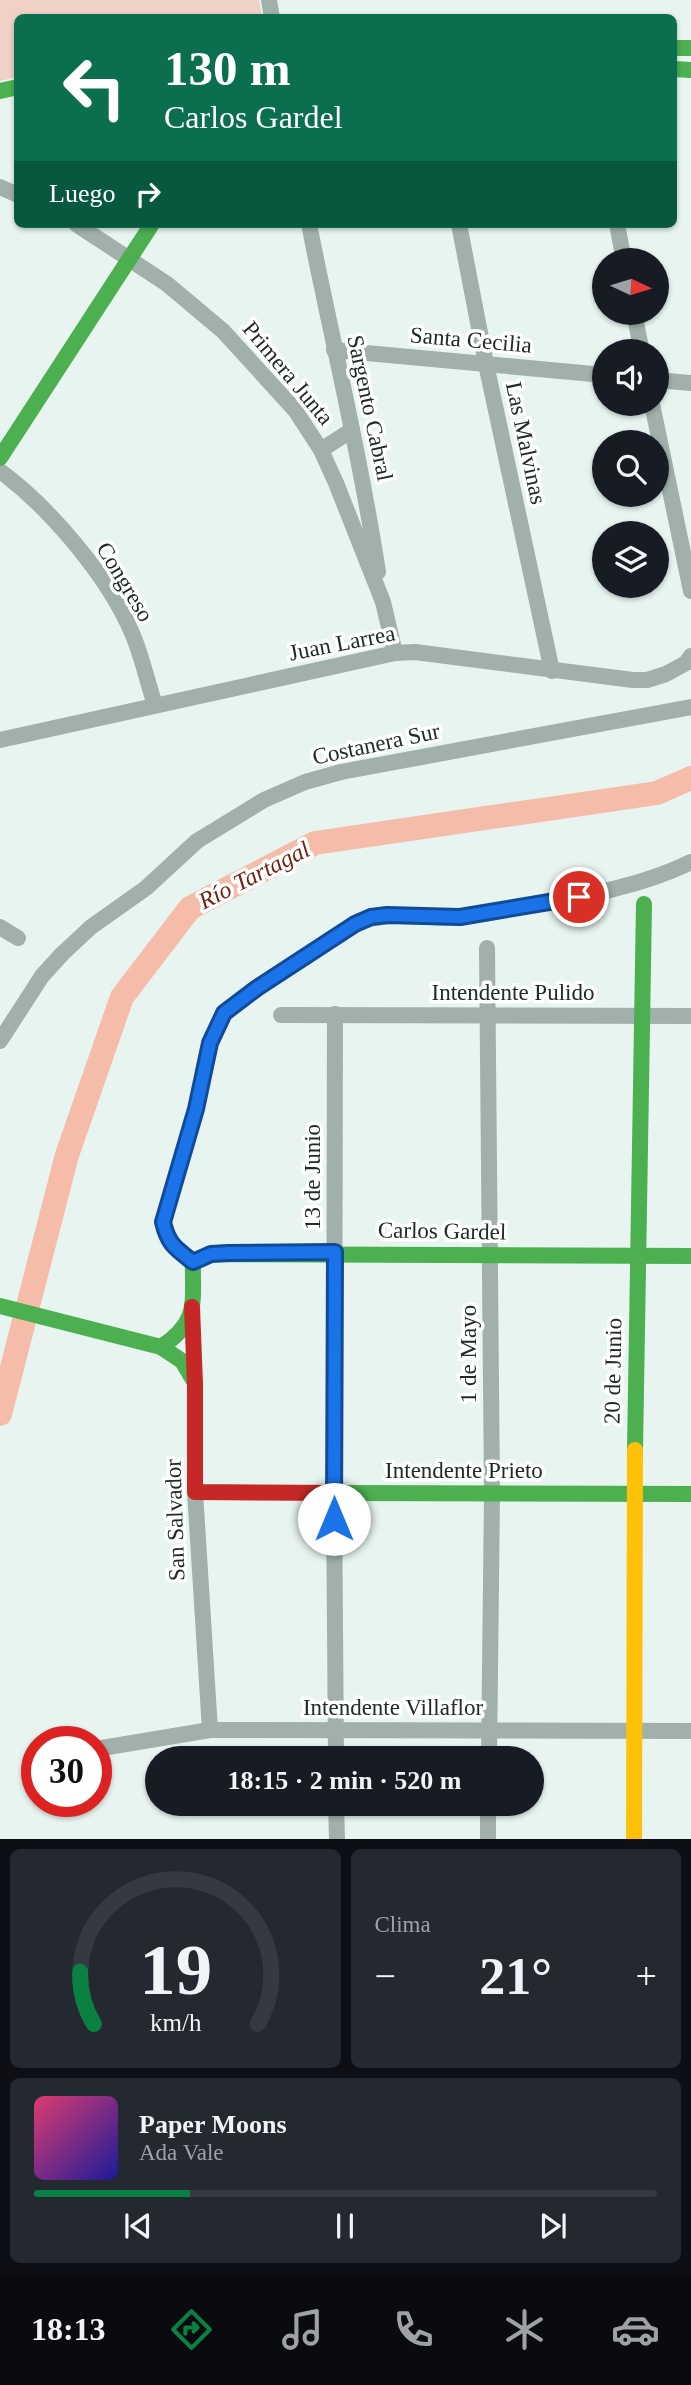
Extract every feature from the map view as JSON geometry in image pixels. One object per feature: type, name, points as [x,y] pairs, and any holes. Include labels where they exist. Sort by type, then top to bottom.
[{"type":"street","name":"Primera Junta","points":[[83,228],[167,284],[223,331],[295,410],[321,450],[383,602],[395,653]]},
{"type":"street","points":[[0,458],[149,228]]},
{"type":"street","name":"Sargento Cabral","points":[[310,228],[366,494],[383,602]]},
{"type":"street","name":"Las Malvinas","points":[[460,228],[552,671]]},
{"type":"street","points":[[618,228],[622,248]]},
{"type":"street","name":"Santa Cecilia","points":[[334,350],[592,374]]},
{"type":"street","points":[[669,381],[691,383]]},
{"type":"street","points":[[655,416],[691,591]]},
{"type":"street","points":[[321,450],[352,430]]},
{"type":"street","name":"Congreso","points":[[0,471],[33,499],[94,566],[132,632],[155,705]]},
{"type":"street","name":"Juan Larrea","points":[[0,740],[395,653],[415,652],[552,671],[647,680],[666,674],[686,663],[691,656]]},
{"type":"street","name":"Costanera Sur","points":[[0,1041],[42,976],[91,927],[146,888],[197,841],[264,800],[305,782],[341,772],[691,707]]},
{"type":"street","points":[[193,1262],[167,1238],[163,1222],[196,1109],[210,1043],[224,1013],[257,988],[355,924],[371,917],[460,917],[601,893],[642,882],[691,862]]},
{"type":"street","name":"20 de Junio","points":[[634,1839],[634,1494],[640,1016],[644,904]]},
{"type":"street","points":[[0,927],[18,938]]},
{"type":"street","name":"1 de Mayo","points":[[488,948],[492,1493],[488,1746]]},
{"type":"street","name":"13 de Junio","points":[[335,1014],[336,1746]]},
{"type":"street","name":"Intendente Pulido","points":[[281,1015],[691,1016]]},
{"type":"street","name":"Carlos Gardel","points":[[193,1262],[211,1254],[228,1253],[691,1256]]},
{"type":"street","name":"San Salvador","points":[[193,1262],[195,1492],[210,1730]]},
{"type":"street","points":[[0,1306],[161,1347],[180,1357],[188,1367],[195,1384]]},
{"type":"street","points":[[161,1347],[188,1324],[192,1307]]},
{"type":"street","name":"Intendente Prieto","points":[[195,1492],[691,1494]]},
{"type":"street","name":"Intendente Villaflor","points":[[112,1746],[210,1730],[691,1731]]},
{"type":"street","points":[[336,1816],[337,1839]]},
{"type":"street","points":[[488,1816],[488,1839]]},
{"type":"shaded area","points":[[0,0],[259,0],[262,14],[14,14],[14,78],[0,81]]},
{"type":"waterway","name":"Río Tartagal","points":[[0,1414],[67,1155],[122,997],[190,908],[315,843],[657,793],[691,778]]},
{"type":"traffic: fast","points":[[677,48],[691,48]]},
{"type":"traffic: fast","points":[[677,69],[691,70]]},
{"type":"traffic: fast","points":[[0,91],[14,88]]},
{"type":"traffic: fast","points":[[0,458],[149,228]]},
{"type":"traffic: fast","points":[[635,1450],[644,904]]},
{"type":"traffic: fast","points":[[161,1347],[174,1338],[188,1319],[193,1300],[193,1262],[211,1254],[691,1256]]},
{"type":"traffic: fast","points":[[0,1306],[161,1347],[182,1361],[195,1383]]},
{"type":"traffic: fast","points":[[344,1493],[691,1494]]},
{"type":"traffic: slow","points":[[634,1839],[635,1450]]},
{"type":"traffic: jam","points":[[192,1307],[195,1492],[344,1493]]},
{"type":"route","points":[[334,1519],[335,1252],[211,1254],[193,1262],[167,1238],[163,1222],[196,1109],[216,1026],[224,1013],[257,988],[355,924],[371,917],[460,917],[579,897]]}]
